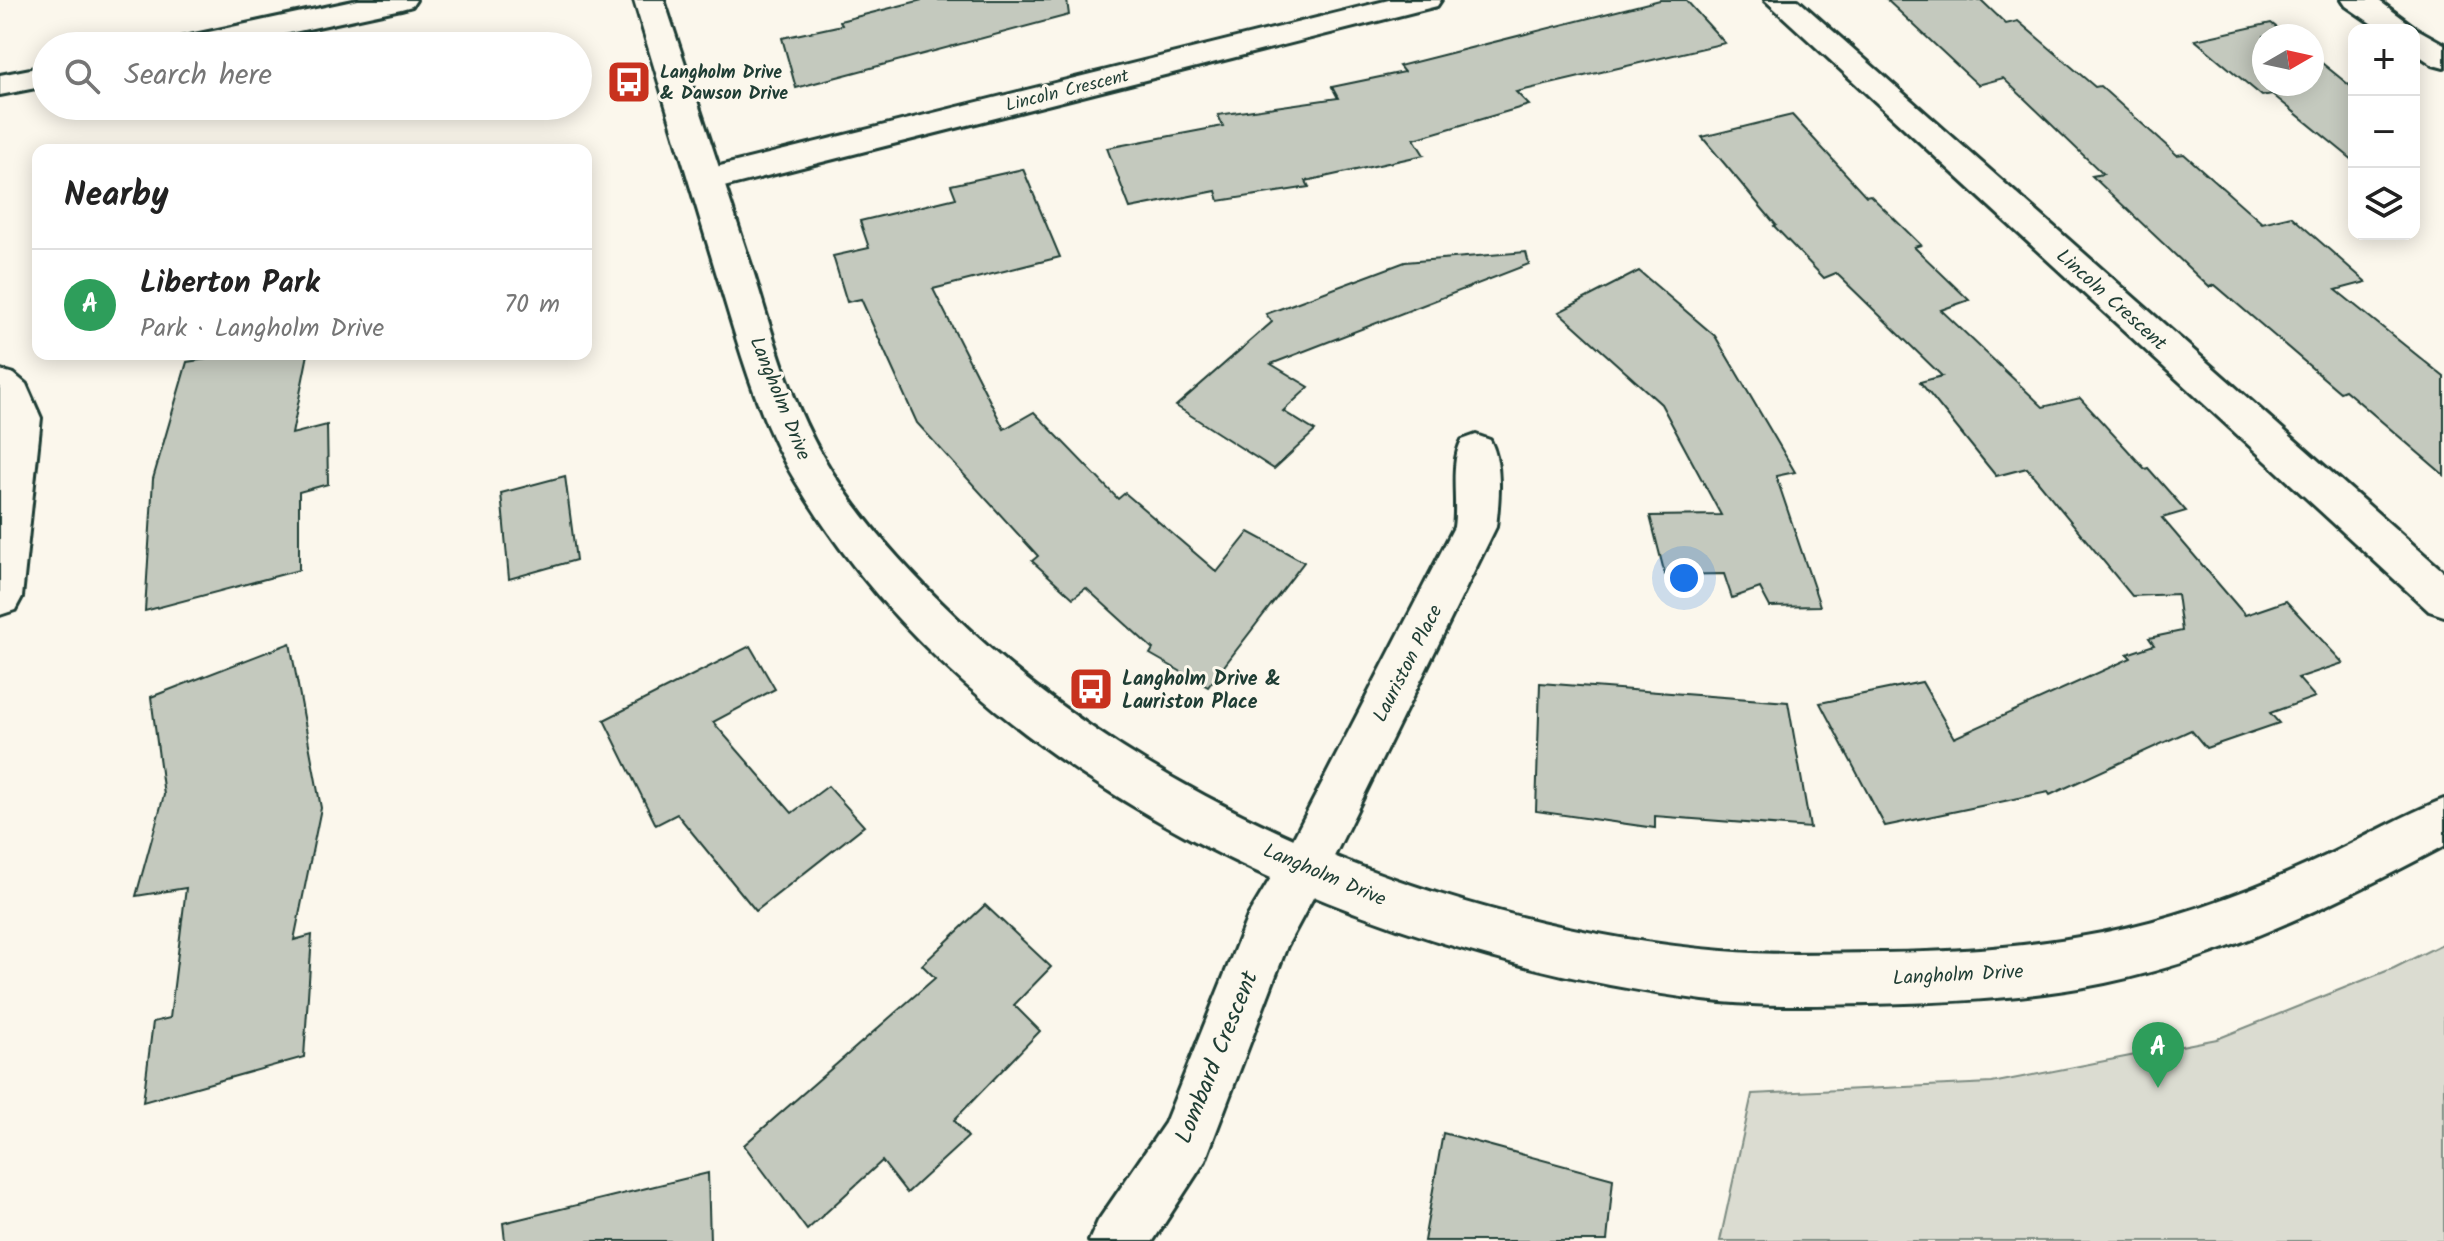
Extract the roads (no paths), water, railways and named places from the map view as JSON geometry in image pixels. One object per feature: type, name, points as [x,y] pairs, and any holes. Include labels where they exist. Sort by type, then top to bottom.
[{"type":"street","points":[[251,32],[401,0]]},
{"type":"street","name":"Langholm Drive","points":[[649,0],[762,359],[783,416],[811,473],[855,537],[905,599],[966,658],[1031,711],[1184,811],[1304,867],[1391,902],[1482,931],[1583,956],[1702,975],[1794,980],[1912,978],[2027,971],[2175,941],[2341,874],[2444,821]]},
{"type":"street","name":"Lincoln Crescent","points":[[708,180],[1426,0]]},
{"type":"street","name":"Lincoln Crescent","points":[[1780,0],[2444,598]]},
{"type":"street","points":[[2357,0],[2393,24]]},
{"type":"street","points":[[2420,42],[2444,58]]},
{"type":"street","points":[[0,85],[32,79]]},
{"type":"street","points":[[0,384],[8,388],[17,402],[21,418],[0,597]]},
{"type":"street","name":"Lauriston Place","points":[[1304,867],[1475,527],[1478,506],[1476,451]]},
{"type":"street","name":"Lombard Crescent","points":[[1118,1241],[1185,1141],[1266,933],[1304,867]]},
{"type":"place","name":"Langholm Drive & Dawson Drive","points":[[629,82]]},
{"type":"place","name":"Langholm Drive & Lauriston Place","points":[[1091,689]]},
{"type":"place","name":"Liberton Park","points":[[2158,1088]]}]
